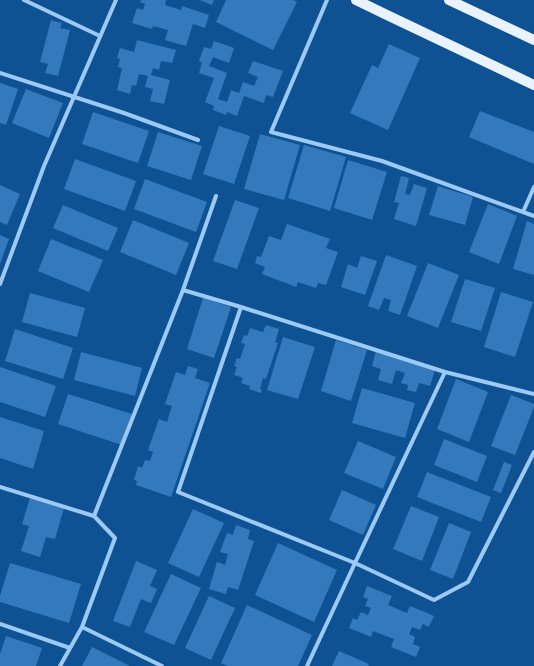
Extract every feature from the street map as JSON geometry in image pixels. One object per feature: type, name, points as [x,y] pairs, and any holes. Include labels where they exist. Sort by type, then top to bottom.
[{"type":"main road","points":[[356,0],[534,85]]},
{"type":"main road","points":[[449,0],[534,40]]},
{"type":"street","points":[[24,0],[100,36]]},
{"type":"street","points":[[0,284],[44,166],[116,0]]},
{"type":"street","points":[[327,0],[271,132],[382,162],[534,216]]},
{"type":"street","points":[[0,73],[124,113],[198,140]]},
{"type":"street","points":[[523,212],[534,188]]},
{"type":"street","points":[[94,516],[183,290],[216,196]]},
{"type":"street","points":[[183,290],[445,372],[534,394]]},
{"type":"street","points":[[241,307],[178,492],[354,563],[434,600],[468,582],[534,452]]},
{"type":"street","points":[[307,666],[354,563],[445,372]]},
{"type":"street","points":[[0,487],[94,516],[115,538],[82,627],[60,666]]},
{"type":"street","points":[[0,624],[70,648]]},
{"type":"street","points":[[82,627],[162,666]]},
{"type":"building","points":[[141,0],[166,0],[165,5],[181,10],[182,6],[209,15],[205,28],[193,24],[186,46],[165,40],[168,30],[153,26],[152,29],[132,23],[137,8],[143,10],[145,4],[140,2]]},
{"type":"building","points":[[200,0],[214,0],[212,5]]},
{"type":"building","points":[[226,0],[293,0],[297,2],[273,50],[216,22]]},
{"type":"building","points":[[51,20],[62,23],[60,28],[70,30],[58,76],[45,73],[48,64],[40,62]]},
{"type":"building","points":[[137,40],[176,50],[172,63],[161,61],[159,70],[153,68],[151,75],[170,80],[164,104],[150,101],[153,89],[145,87],[148,76],[139,74],[136,86],[132,85],[130,94],[117,90],[122,68],[118,67],[120,59],[117,58],[120,48],[134,52]]},
{"type":"building","points":[[214,41],[234,48],[229,63],[213,57],[209,66],[227,73],[218,99],[227,102],[231,90],[239,93],[243,82],[254,86],[258,77],[248,73],[253,61],[283,71],[273,97],[266,95],[264,103],[244,96],[237,116],[227,112],[226,115],[213,110],[214,106],[205,102],[214,78],[199,73],[202,63],[199,61],[204,47],[211,49]]},
{"type":"building","points":[[389,44],[420,58],[388,130],[350,113],[372,65],[378,68]]},
{"type":"building","points":[[0,83],[18,89],[6,125],[0,123]]},
{"type":"building","points":[[26,89],[63,103],[49,138],[12,123]]},
{"type":"building","points":[[480,111],[534,132],[534,164],[469,137]]},
{"type":"building","points":[[93,112],[149,131],[138,163],[82,144]]},
{"type":"building","points":[[219,126],[250,136],[234,184],[203,174]]},
{"type":"building","points":[[158,132],[202,146],[191,180],[147,166]]},
{"type":"building","points":[[260,134],[300,145],[284,200],[244,189]]},
{"type":"building","points":[[304,145],[346,157],[330,211],[288,198]]},
{"type":"building","points":[[75,159],[136,181],[125,211],[64,189]]},
{"type":"building","points":[[348,160],[387,172],[372,220],[334,208]]},
{"type":"building","points":[[401,176],[409,178],[405,194],[410,195],[414,184],[427,188],[416,226],[394,219],[399,203],[394,202]]},
{"type":"building","points":[[145,179],[207,202],[196,232],[134,209]]},
{"type":"building","points":[[0,185],[20,194],[7,225],[0,222]]},
{"type":"building","points":[[438,186],[473,197],[465,225],[429,215]]},
{"type":"building","points":[[235,200],[259,208],[237,269],[213,261]]},
{"type":"building","points":[[488,204],[517,216],[499,264],[469,252]]},
{"type":"building","points":[[63,205],[118,228],[108,251],[53,228]]},
{"type":"building","points":[[133,220],[189,243],[176,275],[120,252]]},
{"type":"building","points":[[527,221],[534,224],[534,275],[513,269]]},
{"type":"building","points":[[287,224],[330,239],[326,248],[338,252],[326,285],[318,283],[316,288],[298,282],[296,287],[262,274],[265,267],[255,263],[257,256],[261,257],[269,236],[281,240]]},
{"type":"building","points":[[0,235],[9,239],[0,264]]},
{"type":"building","points":[[51,239],[103,260],[89,292],[38,271]]},
{"type":"building","points":[[386,255],[417,266],[400,315],[388,311],[391,300],[384,298],[379,310],[368,306]]},
{"type":"building","points":[[361,256],[377,261],[365,295],[341,287],[348,264],[357,268]]},
{"type":"building","points":[[428,263],[459,275],[438,328],[407,316]]},
{"type":"building","points":[[465,279],[495,288],[481,331],[451,322]]},
{"type":"building","points":[[501,292],[533,302],[515,357],[484,347]]},
{"type":"building","points":[[30,293],[85,308],[77,337],[22,322]]},
{"type":"building","points":[[203,298],[231,307],[214,358],[187,349]]},
{"type":"building","points":[[266,325],[279,329],[275,342],[278,343],[266,379],[263,378],[260,389],[262,390],[261,393],[249,389],[250,386],[241,383],[243,378],[234,375],[237,367],[234,366],[237,358],[240,359],[245,344],[241,343],[244,335],[247,336],[250,328],[263,332]]},
{"type":"building","points":[[15,329],[73,348],[63,379],[5,361]]},
{"type":"building","points":[[283,337],[315,347],[298,399],[267,390]]},
{"type":"building","points":[[336,340],[367,350],[351,401],[321,391]]},
{"type":"building","points":[[376,351],[435,370],[430,386],[419,383],[416,392],[407,390],[408,385],[401,383],[405,373],[396,370],[392,384],[378,380],[381,369],[372,366]]},
{"type":"building","points":[[81,352],[142,368],[135,396],[74,380]]},
{"type":"building","points":[[188,366],[198,369],[195,378],[210,383],[171,497],[136,485],[137,481],[134,480],[138,466],[142,468],[145,460],[150,461],[153,452],[148,450],[159,419],[167,422],[172,406],[165,404],[176,372],[185,375]]},
{"type":"building","points":[[0,367],[56,386],[45,417],[0,402]]},
{"type":"building","points":[[456,379],[488,392],[469,442],[437,429]]},
{"type":"building","points":[[362,388],[415,403],[405,438],[352,423]]},
{"type":"building","points":[[68,394],[132,414],[122,445],[58,424]]},
{"type":"building","points":[[511,395],[534,404],[515,455],[491,446]]},
{"type":"building","points":[[0,417],[44,431],[33,469],[0,458]]},
{"type":"building","points":[[444,439],[487,456],[477,482],[434,465]]},
{"type":"building","points":[[358,441],[396,457],[383,489],[344,473]]},
{"type":"building","points":[[504,462],[512,465],[501,493],[493,490]]},
{"type":"building","points":[[427,472],[491,497],[481,522],[417,497]]},
{"type":"building","points":[[342,490],[376,505],[363,535],[329,520]]},
{"type":"building","points":[[30,498],[64,508],[55,539],[46,537],[40,557],[21,551],[29,526],[22,524]]},
{"type":"building","points":[[411,506],[439,517],[422,561],[393,549]]},
{"type":"building","points":[[193,509],[224,523],[199,577],[168,563]]},
{"type":"building","points":[[449,523],[471,532],[453,579],[430,570]]},
{"type":"building","points":[[236,525],[250,530],[248,539],[254,541],[238,590],[228,587],[226,594],[209,589],[217,562],[225,565],[228,554],[220,552],[227,533],[233,535]]},
{"type":"building","points":[[278,543],[337,570],[314,622],[255,595]]},
{"type":"building","points":[[136,561],[157,570],[150,586],[157,589],[151,603],[141,599],[130,627],[113,621]]},
{"type":"building","points":[[10,563],[81,584],[69,623],[0,602],[0,596]]},
{"type":"building","points":[[171,574],[201,588],[174,645],[144,632]]},
{"type":"building","points":[[367,586],[392,596],[388,605],[407,613],[410,606],[434,616],[429,627],[423,624],[420,630],[412,627],[409,634],[415,637],[413,644],[420,647],[416,657],[391,647],[394,639],[373,631],[371,637],[349,628],[353,618],[357,620],[361,612],[368,615],[371,608],[365,606],[368,599],[363,597]]},
{"type":"building","points":[[209,596],[235,608],[211,660],[185,648]]},
{"type":"building","points":[[247,605],[312,635],[298,666],[228,666],[221,663]]},
{"type":"building","points":[[6,636],[42,648],[36,666],[0,666],[0,654]]},
{"type":"building","points":[[92,647],[130,666],[82,666]]},
{"type":"building","points":[[339,651],[369,664],[368,666],[332,666]]}]
